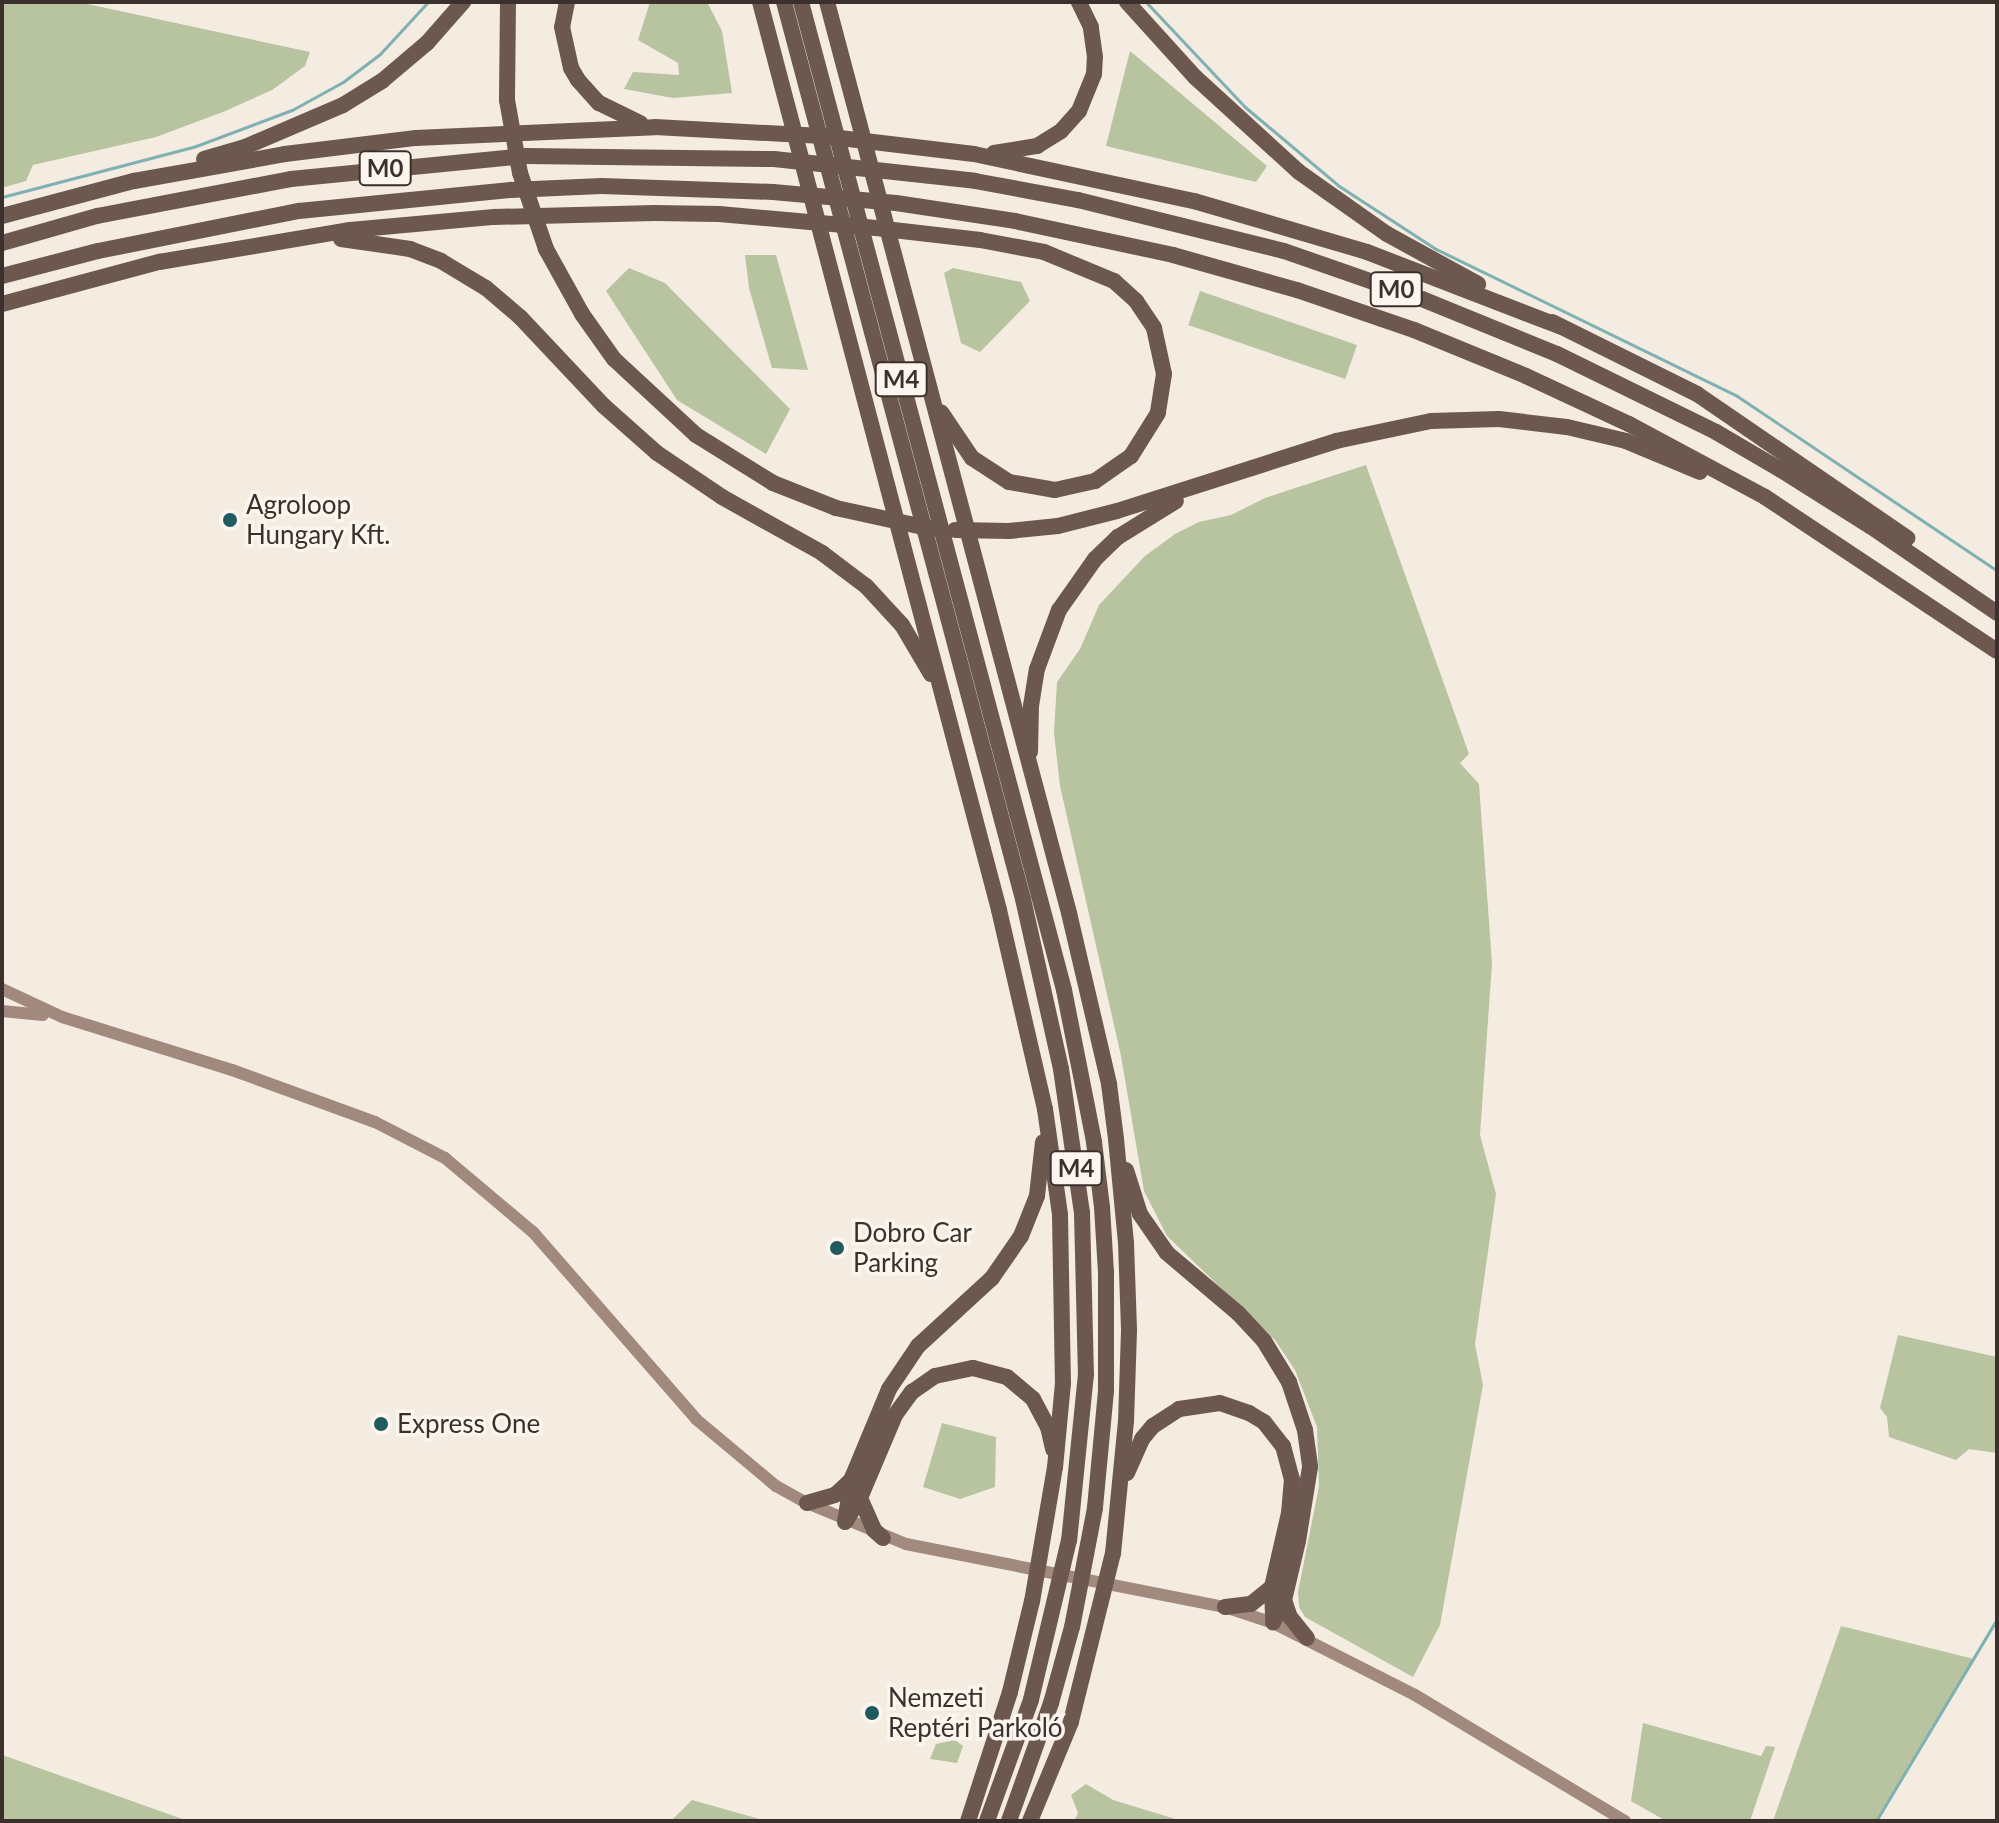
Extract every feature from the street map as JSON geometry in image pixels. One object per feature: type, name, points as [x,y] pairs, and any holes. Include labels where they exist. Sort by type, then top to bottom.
[{"type":"highway","points":[[2,216],[245,147],[343,105],[382,81],[427,43],[463,2]]},
{"type":"highway","points":[[508,2],[506,70],[510,124],[520,173],[546,249],[582,314],[614,359],[647,393],[696,435],[745,468],[836,508],[929,528],[1009,531],[1058,526],[1217,481],[1284,456],[1388,428],[1431,421],[1499,419],[1567,427],[1626,441],[1765,497]]},
{"type":"highway","points":[[567,2],[562,27],[578,80],[589,94],[615,114],[655,127]]},
{"type":"highway","points":[[757,2],[955,741],[1045,1109],[1060,1215],[1064,1291],[1063,1383],[1055,1467],[1025,1631],[997,1735],[968,1821]]},
{"type":"highway","name":"M4","points":[[784,2],[1046,993],[1074,1143],[1086,1283],[1084,1403],[1069,1540],[1031,1700],[987,1821]]},
{"type":"highway","name":"M4","points":[[801,2],[1081,1065],[1096,1155],[1106,1272],[1106,1391],[1089,1547],[1051,1703],[1009,1821]]},
{"type":"highway","points":[[827,2],[972,559],[1034,779],[1091,999],[1116,1139],[1126,1243],[1129,1331],[1120,1492],[1113,1553],[1087,1669],[1071,1722],[1030,1821]]},
{"type":"highway","points":[[835,2],[838,45]]},
{"type":"highway","points":[[974,154],[1011,152],[1037,146],[1061,131],[1079,111],[1094,74],[1095,57],[1091,27],[1079,2]]},
{"type":"highway","points":[[1127,2],[1195,77],[1299,172],[1387,234],[1559,326],[1697,394],[1744,423],[1926,552],[1958,585]]},
{"type":"highway","points":[[134,181],[285,154],[416,138],[655,127],[823,136],[974,154],[1118,183],[1310,233],[1426,273],[1559,326]]},
{"type":"highway","name":"M0","points":[[2,243],[128,210],[291,179],[526,156],[760,159],[975,181],[1116,208],[1248,241],[1386,285],[1490,325],[1605,376],[1716,432],[1825,497],[1997,613]]},
{"type":"highway","name":"M0","points":[[2,276],[204,228],[299,211],[439,195],[602,186],[759,191],[896,203],[1015,221],[1173,255],[1345,305],[1565,393],[1765,497],[1997,651]]},
{"type":"highway","points":[[2,304],[159,262],[287,239],[494,217],[654,213],[778,219],[980,240],[1063,257],[1114,281],[1136,301],[1154,328],[1164,374],[1158,413],[1131,456],[1095,481],[1055,490],[1009,482],[972,458],[947,424],[925,374]]},
{"type":"highway","points":[[287,239],[358,240],[410,249],[441,261],[486,288],[520,317],[633,434],[701,484],[822,553],[881,600],[902,625],[931,673],[955,741]]},
{"type":"highway","points":[[1034,779],[1031,706],[1037,669],[1048,633],[1073,586],[1095,559],[1143,519],[1217,481]]},
{"type":"highway","points":[[845,1522],[852,1478],[878,1411],[900,1371],[933,1331],[992,1278],[1021,1236],[1041,1176],[1045,1109]]},
{"type":"highway","points":[[1116,1139],[1140,1214],[1167,1253],[1238,1313],[1264,1341],[1289,1382],[1305,1430],[1310,1467],[1306,1507],[1278,1593],[1290,1617],[1307,1638]]},
{"type":"highway","points":[[845,1522],[860,1498],[886,1432],[903,1403],[923,1383],[953,1370],[984,1370],[1022,1386],[1048,1427],[1055,1467]]},
{"type":"highway","points":[[1120,1492],[1142,1439],[1166,1416],[1205,1403],[1220,1403],[1264,1422],[1283,1446],[1292,1479],[1273,1623]]},
{"type":"highway","points":[[807,1503],[835,1495],[852,1478]]},
{"type":"highway","points":[[860,1498],[874,1530],[883,1538]]},
{"type":"highway","points":[[1225,1607],[1251,1604],[1278,1593]]},
{"type":"main road","points":[[2,989],[62,1017],[232,1070],[375,1122],[445,1158],[533,1232],[697,1420],[776,1486],[807,1503],[883,1538],[1013,1567],[1225,1607],[1273,1623],[1415,1695],[1625,1821]]},
{"type":"main road","points":[[2,1011],[62,1017]]},
{"type":"green space","points":[[2,2],[78,2],[310,52],[305,66],[272,90],[223,112],[156,137],[33,165],[26,181],[2,188]]},
{"type":"green space","points":[[650,2],[707,2],[722,31],[732,93],[673,98],[624,89],[633,72],[679,75],[678,63],[638,40]]},
{"type":"green space","points":[[1130,51],[1267,166],[1256,182],[1106,146]]},
{"type":"green space","points":[[745,255],[776,255],[808,370],[772,368],[749,288]]},
{"type":"green space","points":[[629,268],[665,283],[790,409],[766,454],[677,400],[606,291]]},
{"type":"green space","points":[[953,268],[1021,282],[1030,301],[980,352],[961,343],[944,273]]},
{"type":"green space","points":[[1200,291],[1357,345],[1345,379],[1188,325]]},
{"type":"green space","points":[[1366,465],[1469,754],[1460,763],[1479,784],[1492,963],[1480,1135],[1496,1194],[1475,1344],[1483,1385],[1440,1625],[1413,1677],[1305,1617],[1299,1607],[1298,1592],[1319,1486],[1317,1427],[1295,1370],[1275,1340],[1167,1236],[1144,1191],[1121,1056],[1060,786],[1054,733],[1057,682],[1080,649],[1099,605],[1145,556],[1175,534],[1199,522],[1231,515],[1265,498]]},
{"type":"green space","points":[[1898,1335],[1997,1357],[1997,1453],[1969,1449],[1956,1460],[1889,1437],[1887,1417],[1880,1408]]},
{"type":"green space","points":[[942,1423],[996,1437],[995,1487],[960,1499],[923,1487]]},
{"type":"green space","points":[[1841,1626],[1974,1659],[1876,1821],[1773,1821]]},
{"type":"green space","points":[[1643,1723],[1761,1756],[1766,1746],[1775,1747],[1750,1821],[1666,1821],[1631,1801]]},
{"type":"green space","points":[[955,1740],[963,1746],[957,1763],[930,1759],[936,1744]]},
{"type":"green space","points":[[2,1755],[8,1757],[188,1821],[2,1821]]},
{"type":"green space","points":[[1086,1784],[1113,1800],[1182,1821],[1074,1821],[1078,1813],[1071,1795]]},
{"type":"green space","points":[[692,1800],[767,1821],[671,1821]]},
{"type":"waterway","points":[[2,197],[196,146],[292,110],[343,82],[380,54],[428,2]]},
{"type":"waterway","points":[[1146,2],[1245,107],[1339,186],[1436,249],[1737,396],[1997,571]]},
{"type":"waterway","points":[[1876,1821],[1997,1619]]},
{"type":"place","name":"Agroloop Hungary Kft.","points":[[230,520]]},
{"type":"place","name":"Dobro Car Parking","points":[[837,1248]]},
{"type":"place","name":"Express One","points":[[381,1424]]},
{"type":"place","name":"Nemzeti Reptéri Parkoló","points":[[872,1713]]}]
